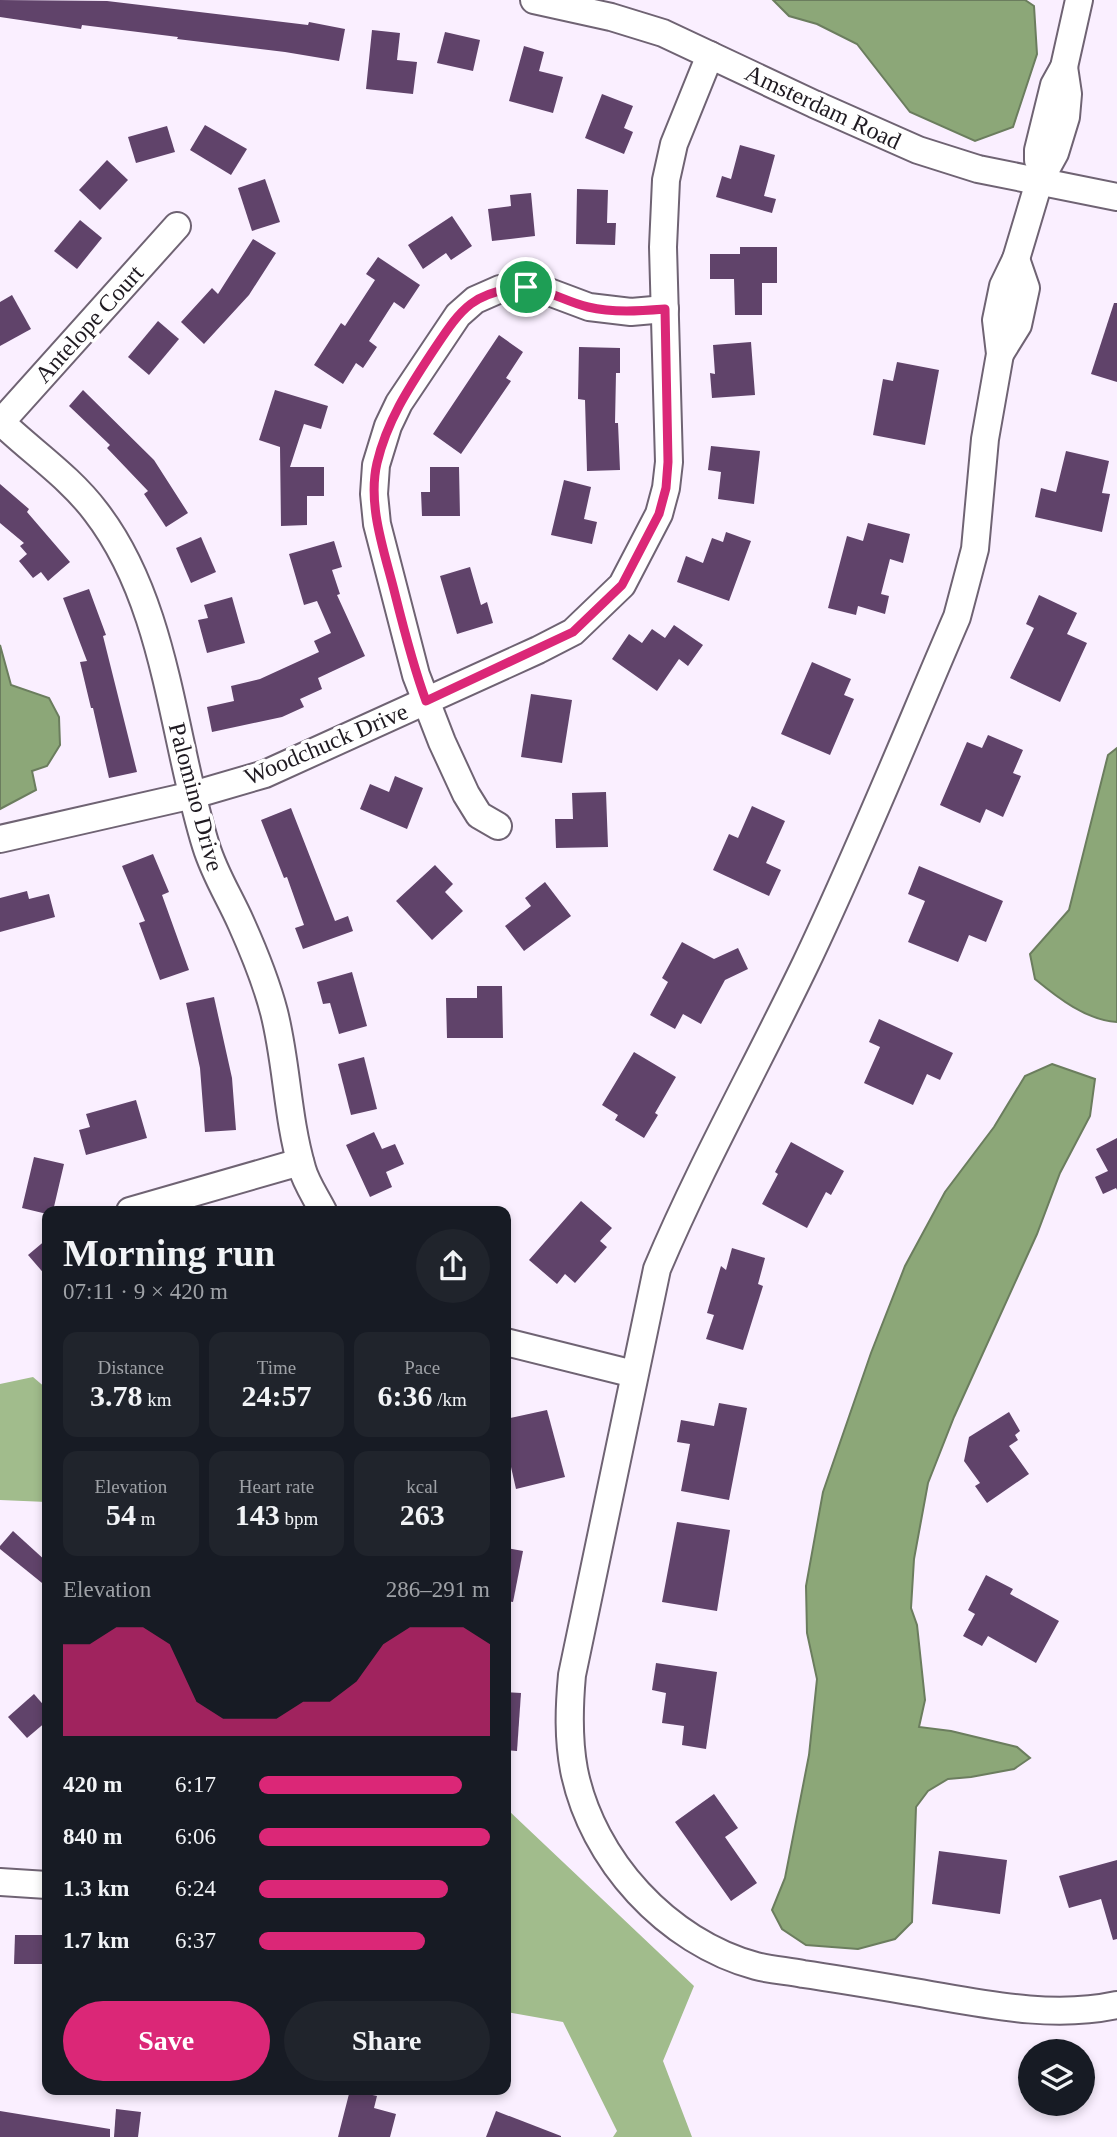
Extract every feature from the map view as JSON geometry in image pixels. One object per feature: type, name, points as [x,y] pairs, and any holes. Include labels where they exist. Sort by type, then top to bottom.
[{"type":"street","name":"Amsterdam Road","points":[[534,0],[650,29],[918,150],[978,169],[1117,197]]},
{"type":"street","points":[[1079,0],[1064,67],[1054,85],[1038,150],[1038,182],[1016,259],[1003,286],[996,320],[1000,354],[985,439],[975,549],[966,589],[957,617],[828,917],[676,1224],[657,1269],[572,1675],[568,1722],[580,1794],[602,1844],[615,1865],[645,1899],[676,1927],[710,1948],[756,1966],[1024,2010],[1088,2011],[1117,2005]]},
{"type":"street","name":"Woodchuck Drive","points":[[0,839],[193,795],[265,774],[573,632],[622,585],[659,514],[666,488],[668,462],[663,247],[666,180],[674,144],[710,55]]},
{"type":"street","name":"Antelope Court","points":[[1,422],[177,226]]},
{"type":"street","points":[[498,826],[479,815],[466,793],[416,675],[377,524],[374,494],[376,465],[388,426],[399,403],[458,315],[475,300],[500,289],[541,289],[589,307],[631,312],[665,309]]},
{"type":"street","name":"Palomino Drive","points":[[1,422],[79,492],[96,511],[126,556],[148,610],[213,867],[266,981],[281,1041],[295,1142],[300,1162],[321,1206]]},
{"type":"street","points":[[147,1206],[300,1162]]},
{"type":"street","points":[[511,1343],[634,1374]]},
{"type":"street","points":[[0,1882],[42,1885]]},
{"type":"shaded area","points":[[773,0],[1025,0],[1034,6],[1037,54],[1013,127],[975,141],[910,112],[857,44],[817,24],[789,16]]},
{"type":"shaded area","points":[[0,645],[11,685],[49,698],[59,717],[60,745],[47,766],[32,771],[36,790],[0,809]]},
{"type":"shaded area","points":[[1117,748],[1117,1022],[1083,1013],[1035,979],[1030,954],[1069,910],[1108,755]]},
{"type":"shaded area","points":[[1052,1064],[1095,1079],[1090,1116],[1060,1173],[1037,1234],[954,1417],[928,1483],[914,1559],[911,1608],[917,1625],[925,1700],[919,1727],[951,1731],[1017,1747],[1030,1758],[1014,1769],[948,1779],[928,1791],[916,1807],[912,1922],[895,1939],[858,1949],[806,1945],[782,1929],[772,1910],[785,1878],[809,1755],[817,1679],[807,1633],[806,1586],[823,1492],[871,1353],[905,1266],[945,1192],[994,1127],[1025,1076]]},
{"type":"shaded area","points":[[33,1377],[42,1385],[42,1502],[0,1500],[0,1384]]},
{"type":"shaded area","points":[[511,1813],[694,1986],[663,2061],[692,2137],[613,2137],[617,2131],[563,2022],[511,2013]]},
{"type":"building","points":[[0,0],[107,1],[308,25],[309,22],[345,29],[339,61],[177,39],[178,37],[82,25],[81,29],[0,17]]},
{"type":"building","points":[[372,30],[400,33],[397,60],[417,62],[413,94],[366,89]]},
{"type":"building","points":[[445,32],[480,40],[473,71],[437,63]]},
{"type":"building","points":[[524,46],[544,52],[539,71],[563,77],[553,113],[509,101]]},
{"type":"building","points":[[602,94],[633,106],[624,128],[633,132],[624,154],[585,138]]},
{"type":"building","points":[[205,125],[247,149],[231,175],[190,150]]},
{"type":"building","points":[[167,126],[175,152],[136,163],[128,137]]},
{"type":"building","points":[[740,145],[775,155],[764,196],[776,199],[772,213],[716,197],[722,176],[731,179]]},
{"type":"building","points":[[107,160],[128,180],[100,210],[79,190]]},
{"type":"building","points":[[265,179],[280,222],[252,231],[238,188]]},
{"type":"building","points":[[577,189],[608,190],[607,223],[616,223],[615,245],[576,244]]},
{"type":"building","points":[[531,193],[535,236],[492,241],[488,209],[511,206],[510,195]]},
{"type":"building","points":[[452,216],[472,246],[451,260],[446,253],[423,269],[408,245]]},
{"type":"building","points":[[80,220],[102,238],[77,269],[54,251]]},
{"type":"building","points":[[253,239],[276,253],[249,295],[204,344],[181,322],[212,288],[218,294]]},
{"type":"building","points":[[740,247],[777,247],[777,283],[762,283],[762,315],[735,315],[734,279],[710,279],[710,254],[740,254]]},
{"type":"building","points":[[378,257],[420,285],[404,309],[394,302],[369,341],[377,347],[363,368],[356,363],[343,384],[314,365],[341,323],[345,326],[375,280],[366,274]]},
{"type":"building","points":[[12,295],[31,329],[0,346],[0,302]]},
{"type":"building","points":[[1114,303],[1117,303],[1117,382],[1091,374]]},
{"type":"building","points":[[158,321],[179,339],[149,375],[128,357]]},
{"type":"building","points":[[499,335],[523,352],[506,378],[511,381],[461,454],[433,434]]},
{"type":"building","points":[[751,342],[755,395],[712,398],[710,373],[715,374],[713,345]]},
{"type":"building","points":[[579,347],[620,348],[620,373],[616,373],[615,423],[618,423],[620,470],[587,471],[585,400],[578,399]]},
{"type":"building","points":[[897,362],[939,370],[925,445],[873,435],[883,379],[893,381]]},
{"type":"building","points":[[83,390],[154,460],[188,513],[166,527],[144,494],[148,491],[107,448],[110,445],[69,406]]},
{"type":"building","points":[[275,390],[328,406],[321,429],[304,424],[290,467],[324,467],[324,496],[307,496],[307,525],[281,526],[280,447],[259,440]]},
{"type":"building","points":[[711,446],[760,451],[754,504],[718,499],[721,472],[708,470]]},
{"type":"building","points":[[1066,451],[1109,461],[1102,493],[1110,494],[1102,532],[1035,517],[1041,488],[1056,492]]},
{"type":"building","points":[[430,467],[459,467],[460,516],[422,516],[421,492],[430,492]]},
{"type":"building","points":[[564,480],[591,487],[584,519],[597,522],[592,544],[551,535]]},
{"type":"building","points":[[0,484],[29,509],[27,512],[70,562],[48,581],[41,572],[33,578],[19,561],[27,554],[20,546],[24,543],[0,523]]},
{"type":"building","points":[[868,523],[910,534],[903,563],[890,559],[881,594],[889,596],[885,614],[858,606],[856,615],[828,608],[847,536],[863,541]]},
{"type":"building","points":[[726,532],[751,541],[729,601],[677,582],[686,556],[703,563],[712,538],[723,542]]},
{"type":"building","points":[[201,537],[216,572],[191,583],[176,548]]},
{"type":"building","points":[[334,541],[342,567],[332,570],[340,594],[337,595],[365,656],[318,678],[322,689],[300,699],[304,707],[282,717],[212,732],[207,707],[234,701],[231,686],[260,679],[319,652],[314,641],[331,633],[317,601],[304,605],[289,554]]},
{"type":"building","points":[[470,567],[481,605],[487,602],[493,623],[457,634],[440,576]]},
{"type":"building","points":[[89,589],[106,635],[103,636],[137,772],[109,778],[80,662],[87,661],[63,598]]},
{"type":"building","points":[[1039,595],[1077,613],[1067,634],[1087,643],[1060,702],[1010,678],[1034,628],[1026,624]]},
{"type":"building","points":[[232,597],[245,643],[207,653],[198,620],[208,618],[204,605]]},
{"type":"building","points":[[674,625],[703,645],[688,666],[679,659],[657,691],[612,659],[629,634],[642,643],[652,629],[665,638]]},
{"type":"building","points":[[812,662],[851,679],[844,695],[854,699],[830,755],[781,734]]},
{"type":"building","points":[[531,694],[572,700],[562,763],[521,757]]},
{"type":"building","points":[[988,735],[1023,750],[1013,773],[1021,776],[1003,817],[986,809],[980,823],[940,805],[967,742],[982,748]]},
{"type":"building","points":[[395,776],[423,788],[407,829],[360,809],[370,784],[389,792]]},
{"type":"building","points":[[606,792],[608,847],[556,848],[555,819],[573,819],[572,793]]},
{"type":"building","points":[[752,806],[785,821],[766,863],[781,870],[769,896],[713,870],[729,834],[738,838]]},
{"type":"building","points":[[291,808],[335,921],[348,916],[353,931],[303,949],[295,928],[304,925],[287,877],[284,878],[261,820]]},
{"type":"building","points":[[153,854],[169,892],[162,895],[189,970],[160,980],[139,923],[145,921],[122,866]]},
{"type":"building","points":[[435,865],[453,884],[445,892],[463,911],[432,940],[396,901]]},
{"type":"building","points":[[919,866],[1003,901],[986,942],[969,935],[958,962],[908,942],[925,901],[908,894]]},
{"type":"building","points":[[545,882],[571,916],[524,951],[505,926],[531,906],[525,898]]},
{"type":"building","points":[[27,891],[29,899],[49,894],[55,917],[0,932],[0,898]]},
{"type":"building","points":[[682,942],[714,959],[738,948],[748,969],[725,980],[701,1024],[683,1014],[675,1029],[650,1015],[668,982],[662,978]]},
{"type":"building","points":[[352,972],[367,1026],[339,1034],[330,1003],[323,1004],[317,982]]},
{"type":"building","points":[[477,986],[502,986],[503,1038],[447,1038],[446,998],[477,998]]},
{"type":"building","points":[[214,997],[232,1078],[236,1130],[205,1132],[200,1068],[186,1003]]},
{"type":"building","points":[[879,1019],[953,1053],[940,1080],[927,1074],[913,1105],[864,1083],[880,1047],[869,1042]]},
{"type":"building","points":[[634,1052],[676,1077],[644,1138],[615,1120],[618,1115],[602,1105]]},
{"type":"building","points":[[364,1057],[377,1109],[351,1115],[338,1064]]},
{"type":"building","points":[[136,1100],[147,1138],[86,1155],[79,1130],[90,1127],[86,1114]]},
{"type":"building","points":[[374,1132],[382,1149],[395,1144],[404,1164],[386,1172],[392,1187],[370,1197],[346,1145]]},
{"type":"building","points":[[1117,1138],[1117,1190],[1116,1188],[1103,1194],[1095,1177],[1108,1171],[1096,1149]]},
{"type":"building","points":[[791,1142],[844,1171],[831,1195],[826,1192],[807,1228],[762,1204]]},
{"type":"building","points":[[34,1157],[64,1164],[54,1206],[42,1206],[42,1213],[22,1208]]},
{"type":"building","points":[[581,1201],[612,1228],[600,1241],[607,1247],[575,1283],[565,1274],[557,1284],[529,1260]]},
{"type":"building","points":[[42,1243],[42,1271],[28,1255]]},
{"type":"building","points":[[732,1248],[765,1258],[758,1284],[763,1286],[743,1350],[706,1339],[714,1315],[707,1313],[721,1266],[726,1270]]},
{"type":"building","points":[[719,1403],[747,1408],[729,1500],[681,1491],[690,1444],[677,1442],[681,1420],[714,1426]]},
{"type":"building","points":[[547,1410],[565,1477],[516,1489],[511,1467],[511,1418]]},
{"type":"building","points":[[1009,1412],[1020,1431],[1015,1435],[1018,1440],[1009,1446],[1029,1474],[987,1503],[975,1486],[980,1483],[964,1461],[969,1437]]},
{"type":"building","points":[[677,1522],[730,1530],[717,1611],[662,1602]]},
{"type":"building","points":[[13,1531],[42,1557],[42,1583],[0,1549]]},
{"type":"building","points":[[511,1549],[523,1551],[511,1602]]},
{"type":"building","points":[[986,1575],[1013,1589],[1010,1594],[1059,1621],[1036,1663],[988,1636],[982,1646],[963,1636],[975,1614],[968,1610]]},
{"type":"building","points":[[656,1663],[717,1672],[706,1749],[682,1745],[684,1726],[662,1723],[666,1693],[652,1690]]},
{"type":"building","points":[[511,1692],[521,1693],[517,1751],[511,1750]]},
{"type":"building","points":[[34,1694],[42,1703],[42,1725],[27,1738],[8,1717]]},
{"type":"building","points":[[714,1794],[738,1828],[725,1837],[757,1883],[731,1901],[675,1822]]},
{"type":"building","points":[[939,1851],[1007,1860],[1000,1914],[932,1904]]},
{"type":"building","points":[[1117,1860],[1117,1939],[1113,1940],[1101,1899],[1069,1908],[1059,1876]]},
{"type":"building","points":[[15,1935],[42,1935],[42,1964],[14,1964]]},
{"type":"building","points":[[349,2095],[377,2096],[374,2108],[396,2114],[390,2137],[338,2137]]},
{"type":"building","points":[[116,2109],[141,2112],[138,2137],[114,2137]]},
{"type":"building","points":[[0,2111],[110,2129],[110,2137],[0,2137]]},
{"type":"building","points":[[496,2111],[561,2136],[561,2137],[486,2137]]},
{"type":"route","points":[[526,287],[541,289],[589,307],[631,312],[665,309],[668,462],[666,488],[659,514],[622,585],[573,632],[426,701],[416,675],[377,524],[374,494],[376,465],[388,426],[399,403],[458,315],[475,300],[500,289],[526,287]]}]
